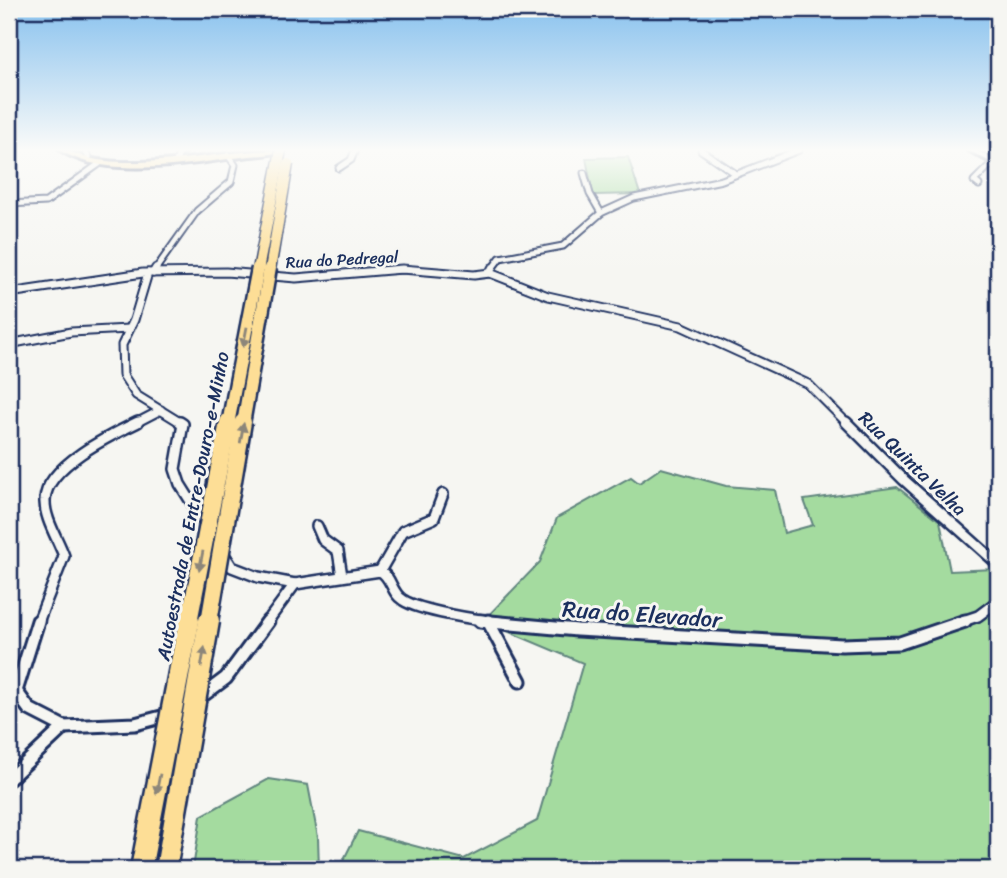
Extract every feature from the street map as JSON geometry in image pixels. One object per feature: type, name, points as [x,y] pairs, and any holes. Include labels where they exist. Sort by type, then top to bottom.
[{"type":"highway","name":"Autoestrada de Entre-Douro-e-Minho","points":[[141,869],[272,191]]},
{"type":"highway","name":"Autoestrada de Entre-Douro-e-Minho","points":[[166,869],[283,191]]},
{"type":"street","points":[[9,204],[46,202],[61,191]]},
{"type":"street","points":[[219,191],[195,215],[151,273],[122,342],[120,369],[124,383],[139,398],[183,424],[177,475],[232,567],[258,577],[295,584],[380,571],[403,531],[434,518],[443,494]]},
{"type":"street","points":[[589,191],[601,213]]},
{"type":"street","points":[[489,273],[494,262],[500,258],[568,243],[601,213],[634,198],[668,191]]},
{"type":"street","name":"Rua do Pedregal","points":[[9,293],[151,273],[226,272],[296,278],[402,269],[474,275],[489,273]]},
{"type":"street","name":"Rua Quinta Velha","points":[[489,273],[548,296],[651,317],[681,326],[732,352],[808,384],[904,481],[998,564]]},
{"type":"street","points":[[9,344],[42,340],[71,331],[129,329]]},
{"type":"street","points":[[161,410],[83,453],[59,472],[47,488],[45,499],[64,556],[26,652],[16,691],[23,703],[50,723],[64,727],[155,721],[188,706],[226,678],[295,584]]},
{"type":"street","points":[[317,526],[323,540],[338,551],[342,576]]},
{"type":"street","name":"Rua do Elevador","points":[[380,571],[386,574],[396,594],[405,602],[488,621],[577,630],[829,644],[900,643],[978,615],[998,601]]},
{"type":"street","points":[[488,621],[520,681]]},
{"type":"street","points":[[9,779],[64,727]]},
{"type":"green space","points":[[592,191],[639,191],[640,194],[593,195]]},
{"type":"green space","points":[[661,468],[726,486],[775,490],[784,533],[813,525],[804,500],[897,487],[940,521],[950,571],[995,569],[998,573],[998,869],[339,869],[358,831],[464,859],[537,821],[583,663],[483,621],[540,562],[557,518],[631,477],[639,483]]},
{"type":"green space","points":[[269,779],[308,785],[318,837],[319,869],[193,869],[201,816]]}]
